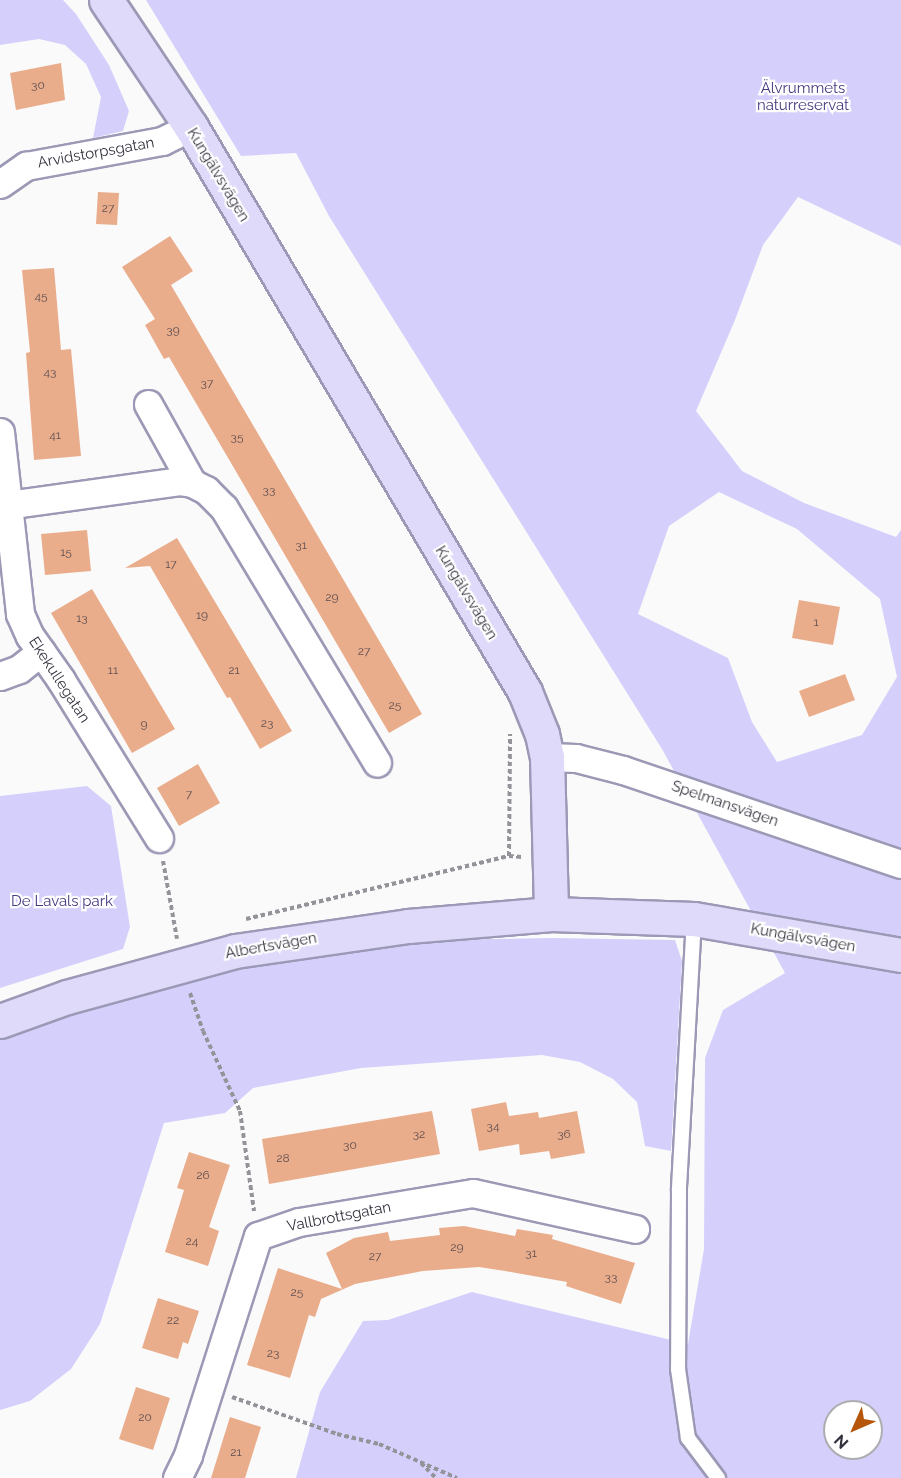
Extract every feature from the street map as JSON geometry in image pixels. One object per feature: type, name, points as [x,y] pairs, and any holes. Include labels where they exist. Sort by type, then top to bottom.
[{"type":"street","name":"Kungälvsvägen","points":[[106,0],[190,128],[525,692],[542,734],[547,758],[551,914],[694,919],[901,955]]},
{"type":"street","name":"Arvidstorpsgatan","points":[[1,181],[26,166],[162,141],[190,128]]},
{"type":"street","points":[[148,404],[192,483]]},
{"type":"street","name":"Ekekullegatan","points":[[0,432],[20,614],[41,652],[61,680],[159,838]]},
{"type":"street","points":[[7,505],[179,482],[192,483],[206,490],[224,508],[377,763]]},
{"type":"street","points":[[0,676],[19,669],[41,652]]},
{"type":"street","name":"Spelmansvägen","points":[[547,758],[576,758],[623,770],[901,864]]},
{"type":"street","name":"Albertsvägen","points":[[0,1021],[67,997],[180,964],[235,951],[408,926],[551,914]]},
{"type":"street","name":"Vallbrottsgatan","points":[[258,1236],[299,1222],[473,1193],[635,1229]]},
{"type":"street","points":[[177,1478],[188,1455],[258,1236]]},
{"type":"lane","points":[[694,919],[680,1191],[678,1369],[688,1438],[718,1478]]},
{"type":"path","points":[[159,838],[180,964],[203,1031],[240,1112],[258,1236]]},
{"type":"path","points":[[210,1388],[337,1434],[379,1444],[457,1478]]},
{"type":"path","points":[[419,1460],[436,1478]]},
{"type":"green space","points":[[0,0],[63,0],[76,14],[109,65],[129,111],[123,131],[93,138],[101,97],[86,64],[65,45],[39,39],[0,45]]},
{"type":"green space","name":"Älvrummets naturreservat","points":[[146,0],[901,0],[901,246],[798,197],[763,245],[735,320],[696,411],[742,471],[804,503],[896,537],[901,530],[901,1478],[296,1478],[320,1392],[363,1321],[388,1320],[472,1292],[688,1344],[704,1249],[705,1058],[723,1010],[785,973],[662,749],[329,216],[296,153],[241,156]],"holes":[[[719,492],[797,529],[880,599],[897,677],[862,735],[777,762],[752,722],[728,658],[638,614],[669,526]]]},
{"type":"green space","name":"De Lavals park","points":[[87,786],[111,806],[130,927],[123,949],[0,988],[0,796]]},
{"type":"green space","points":[[553,938],[675,940],[682,961],[671,1151],[645,1146],[637,1102],[613,1079],[580,1062],[542,1055],[361,1068],[253,1088],[225,1113],[164,1123],[100,1324],[71,1369],[30,1401],[0,1410],[0,1039],[209,970],[321,952],[434,940]]},
{"type":"building","points":[[61,63],[65,100],[16,110],[10,73]]},
{"type":"building","points":[[98,192],[119,193],[117,225],[96,224]]},
{"type":"building","points":[[170,236],[193,271],[171,285],[422,714],[389,733],[169,357],[164,359],[145,325],[155,319],[122,267]]},
{"type":"building","points":[[54,268],[61,350],[71,349],[81,456],[34,460],[26,353],[30,352],[22,270]]},
{"type":"building","points":[[87,530],[91,571],[45,575],[41,534]]},
{"type":"building","points":[[177,538],[292,731],[260,749],[230,697],[227,698],[150,566],[125,568]]},
{"type":"building","points":[[92,589],[175,729],[132,753],[51,613]]},
{"type":"building","points":[[799,600],[840,607],[833,645],[792,638]]},
{"type":"building","points":[[845,674],[855,700],[809,717],[799,691]]},
{"type":"building","points":[[198,764],[220,803],[179,826],[157,788]]},
{"type":"building","points":[[506,1102],[509,1116],[538,1112],[539,1118],[577,1111],[585,1153],[551,1159],[549,1151],[520,1155],[519,1144],[479,1151],[471,1109]]},
{"type":"building","points":[[432,1111],[440,1154],[269,1184],[262,1139]]},
{"type":"building","points":[[189,1152],[230,1165],[209,1227],[219,1231],[208,1266],[165,1252],[184,1190],[177,1188]]},
{"type":"building","points":[[464,1226],[515,1236],[517,1229],[553,1235],[552,1239],[635,1263],[621,1304],[566,1286],[567,1282],[505,1271],[479,1267],[423,1271],[355,1284],[321,1299],[315,1317],[309,1315],[290,1378],[247,1365],[278,1268],[342,1289],[326,1253],[354,1238],[388,1232],[390,1241],[440,1235],[439,1228]]},
{"type":"building","points":[[158,1298],[199,1311],[188,1344],[183,1342],[178,1359],[142,1348]]},
{"type":"building","points":[[136,1387],[170,1398],[153,1450],[119,1439]]},
{"type":"building","points":[[230,1417],[261,1427],[245,1478],[211,1478]]}]
